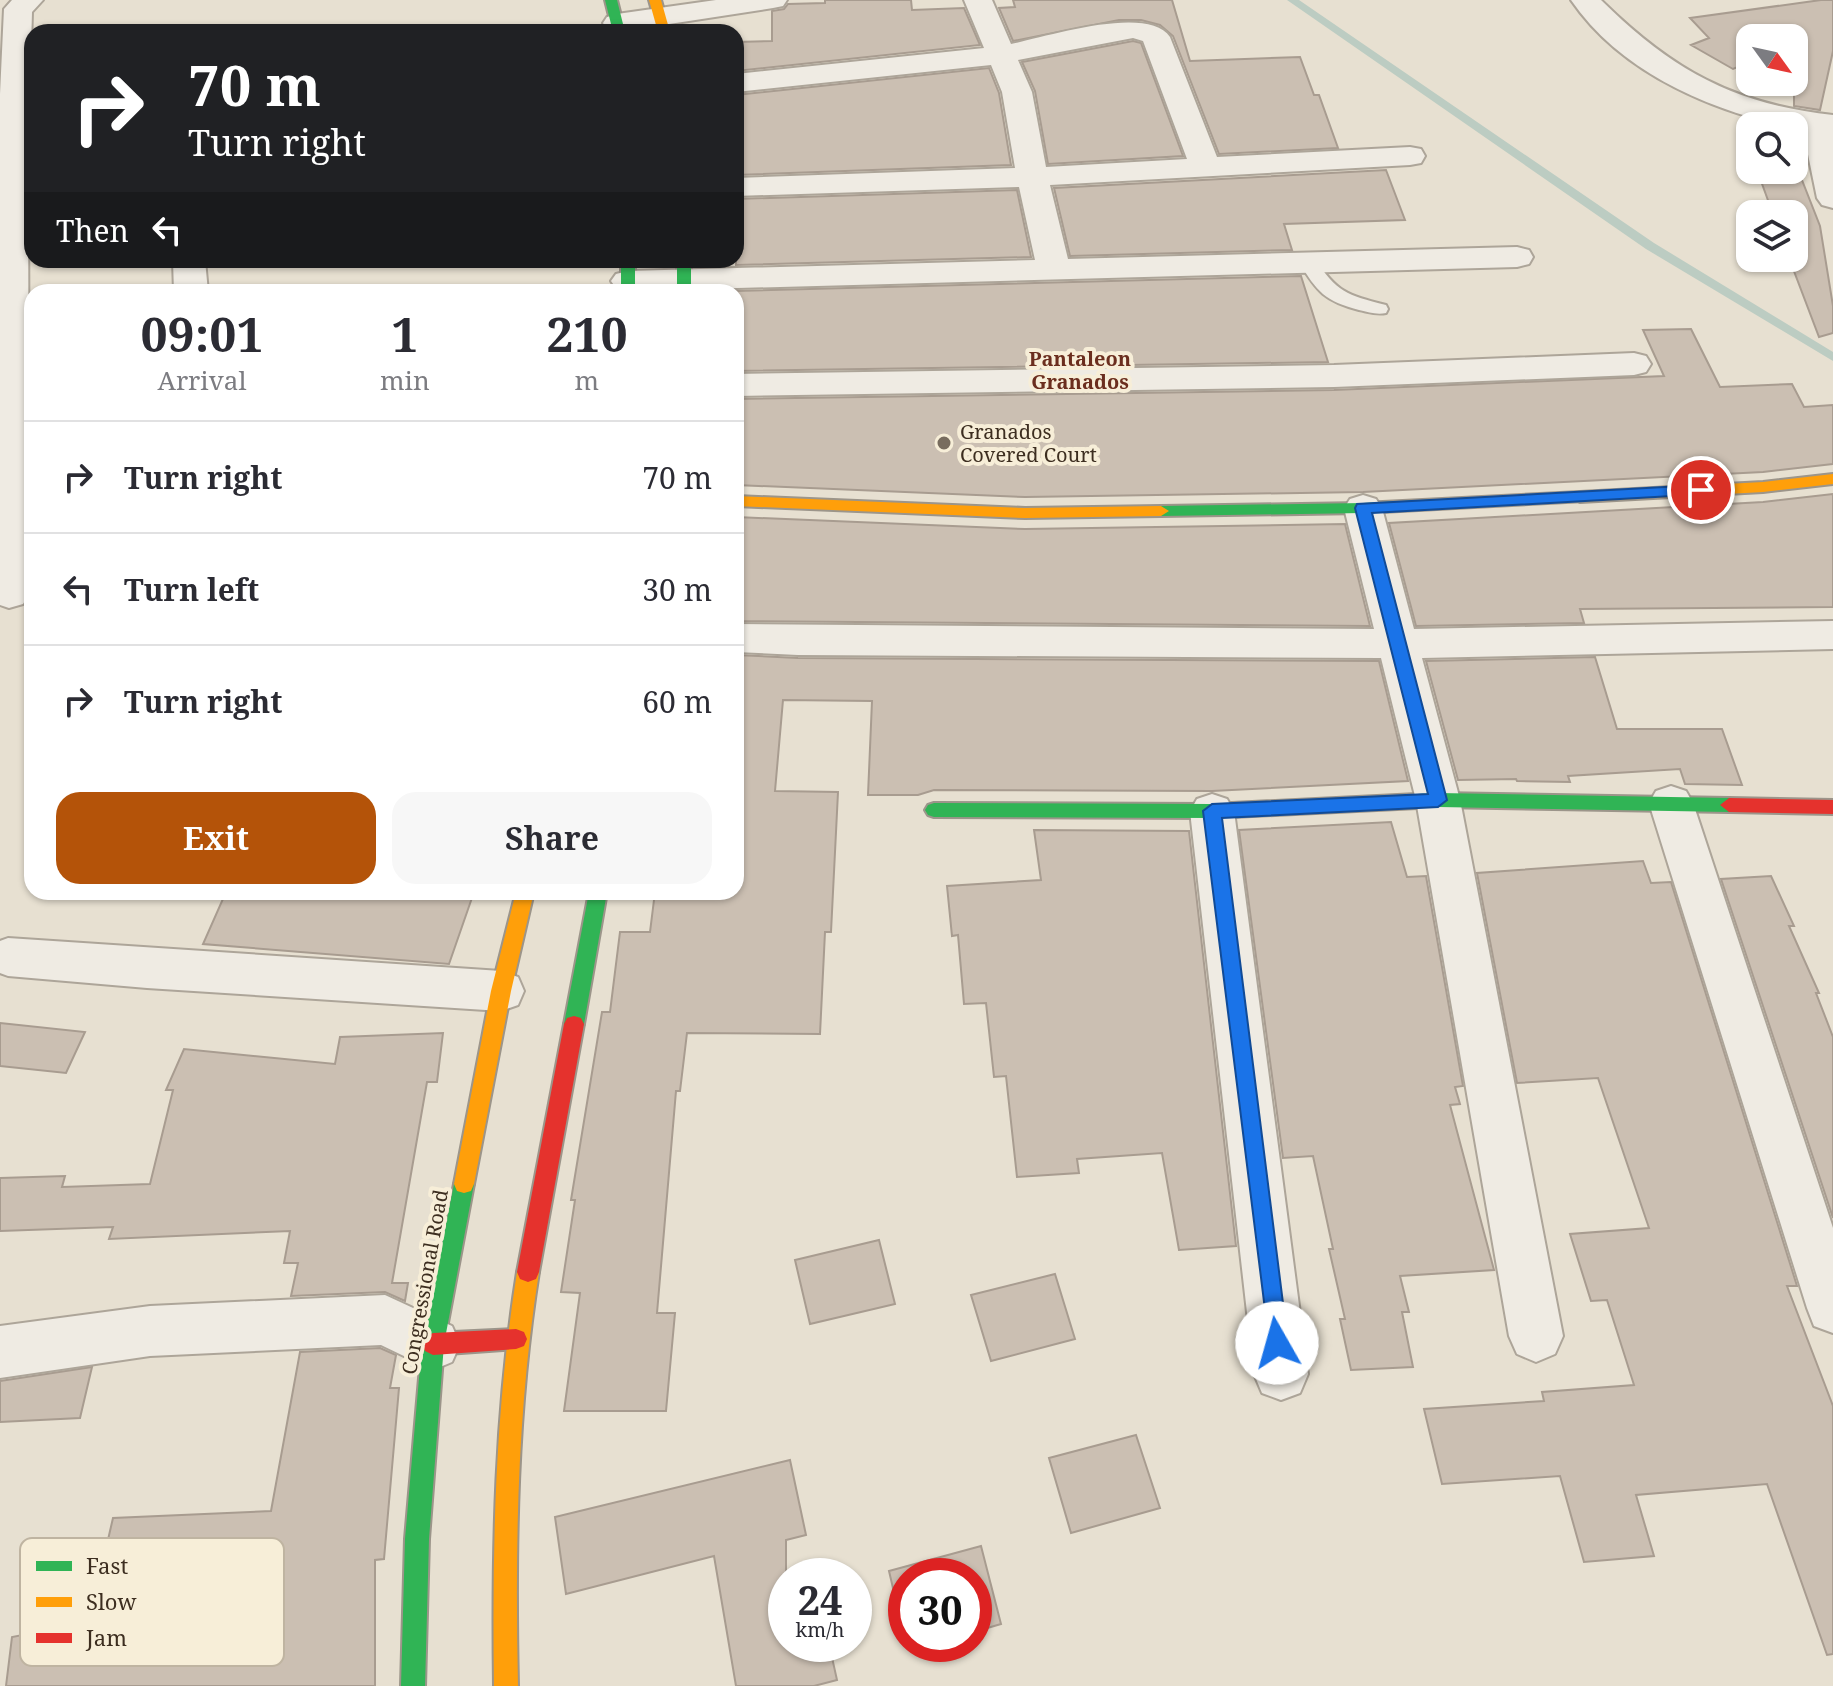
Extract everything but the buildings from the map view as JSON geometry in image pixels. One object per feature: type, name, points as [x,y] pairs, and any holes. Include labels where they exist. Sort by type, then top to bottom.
[{"type":"street","points":[[616,18],[660,16],[773,0]]},
{"type":"street","points":[[978,0],[1017,92],[1032,177],[1053,267]]},
{"type":"street","points":[[1585,0],[1631,45],[1687,83],[1746,107],[1825,123],[1833,198]]},
{"type":"street","points":[[9,594],[16,5]]},
{"type":"street","points":[[744,82],[999,55],[1133,29],[1147,31],[1156,37],[1205,167]]},
{"type":"street","points":[[744,187],[1032,177],[1410,156]]},
{"type":"street","points":[[628,278],[1517,257]]},
{"type":"street","points":[[744,385],[1334,376],[1634,364]]},
{"type":"street","points":[[744,501],[1025,513],[1363,508],[1763,487],[1833,479]]},
{"type":"street","points":[[1363,508],[1438,800],[1536,1336]]},
{"type":"street","points":[[744,638],[814,642],[1397,644],[1833,635]]},
{"type":"street","points":[[934,810],[1212,811],[1438,800],[1833,807]]},
{"type":"street","points":[[1671,803],[1833,1308]]},
{"type":"street","points":[[1212,811],[1281,1374]]},
{"type":"street","name":"Congressional Road","points":[[413,1686],[417,1539],[433,1344],[501,991],[523,900]]},
{"type":"street","points":[[506,1686],[503,1521],[516,1339],[597,900]]},
{"type":"street","points":[[8,957],[147,969],[501,991]]},
{"type":"street","points":[[0,1352],[150,1331],[385,1320],[433,1344],[516,1339]]},
{"type":"lane","points":[[1308,262],[1324,290],[1336,297],[1379,309]]},
{"type":"waterway","points":[[1292,0],[1650,246],[1833,357]]},
{"type":"traffic: fast","points":[[611,0],[617,24]]},
{"type":"traffic: fast","points":[[628,268],[628,284]]},
{"type":"traffic: fast","points":[[684,268],[684,284]]},
{"type":"traffic: fast","points":[[1161,511],[1363,508],[1580,497]]},
{"type":"traffic: fast","points":[[934,810],[1212,811],[1438,800],[1729,805]]},
{"type":"traffic: fast","points":[[574,1024],[597,900]]},
{"type":"traffic: fast","points":[[413,1686],[417,1539],[433,1344],[464,1184]]},
{"type":"traffic: slow","points":[[655,0],[662,24]]},
{"type":"traffic: slow","points":[[1580,497],[1763,487],[1833,479]]},
{"type":"traffic: slow","points":[[744,501],[1025,513],[1161,511]]},
{"type":"traffic: slow","points":[[464,1184],[501,991],[523,900]]},
{"type":"traffic: slow","points":[[506,1686],[506,1478],[514,1376],[528,1272]]},
{"type":"traffic: jam","points":[[1729,805],[1833,807]]},
{"type":"traffic: jam","points":[[528,1272],[574,1024]]},
{"type":"traffic: jam","points":[[433,1344],[516,1339]]},
{"type":"place","name":"Granados Covered Court","points":[[944,443]]},
{"type":"district","name":"Pantaleon Granados","points":[[1080,370]]},
{"type":"route","points":[[1277,1343],[1212,811],[1438,800],[1363,508],[1701,490]]}]
